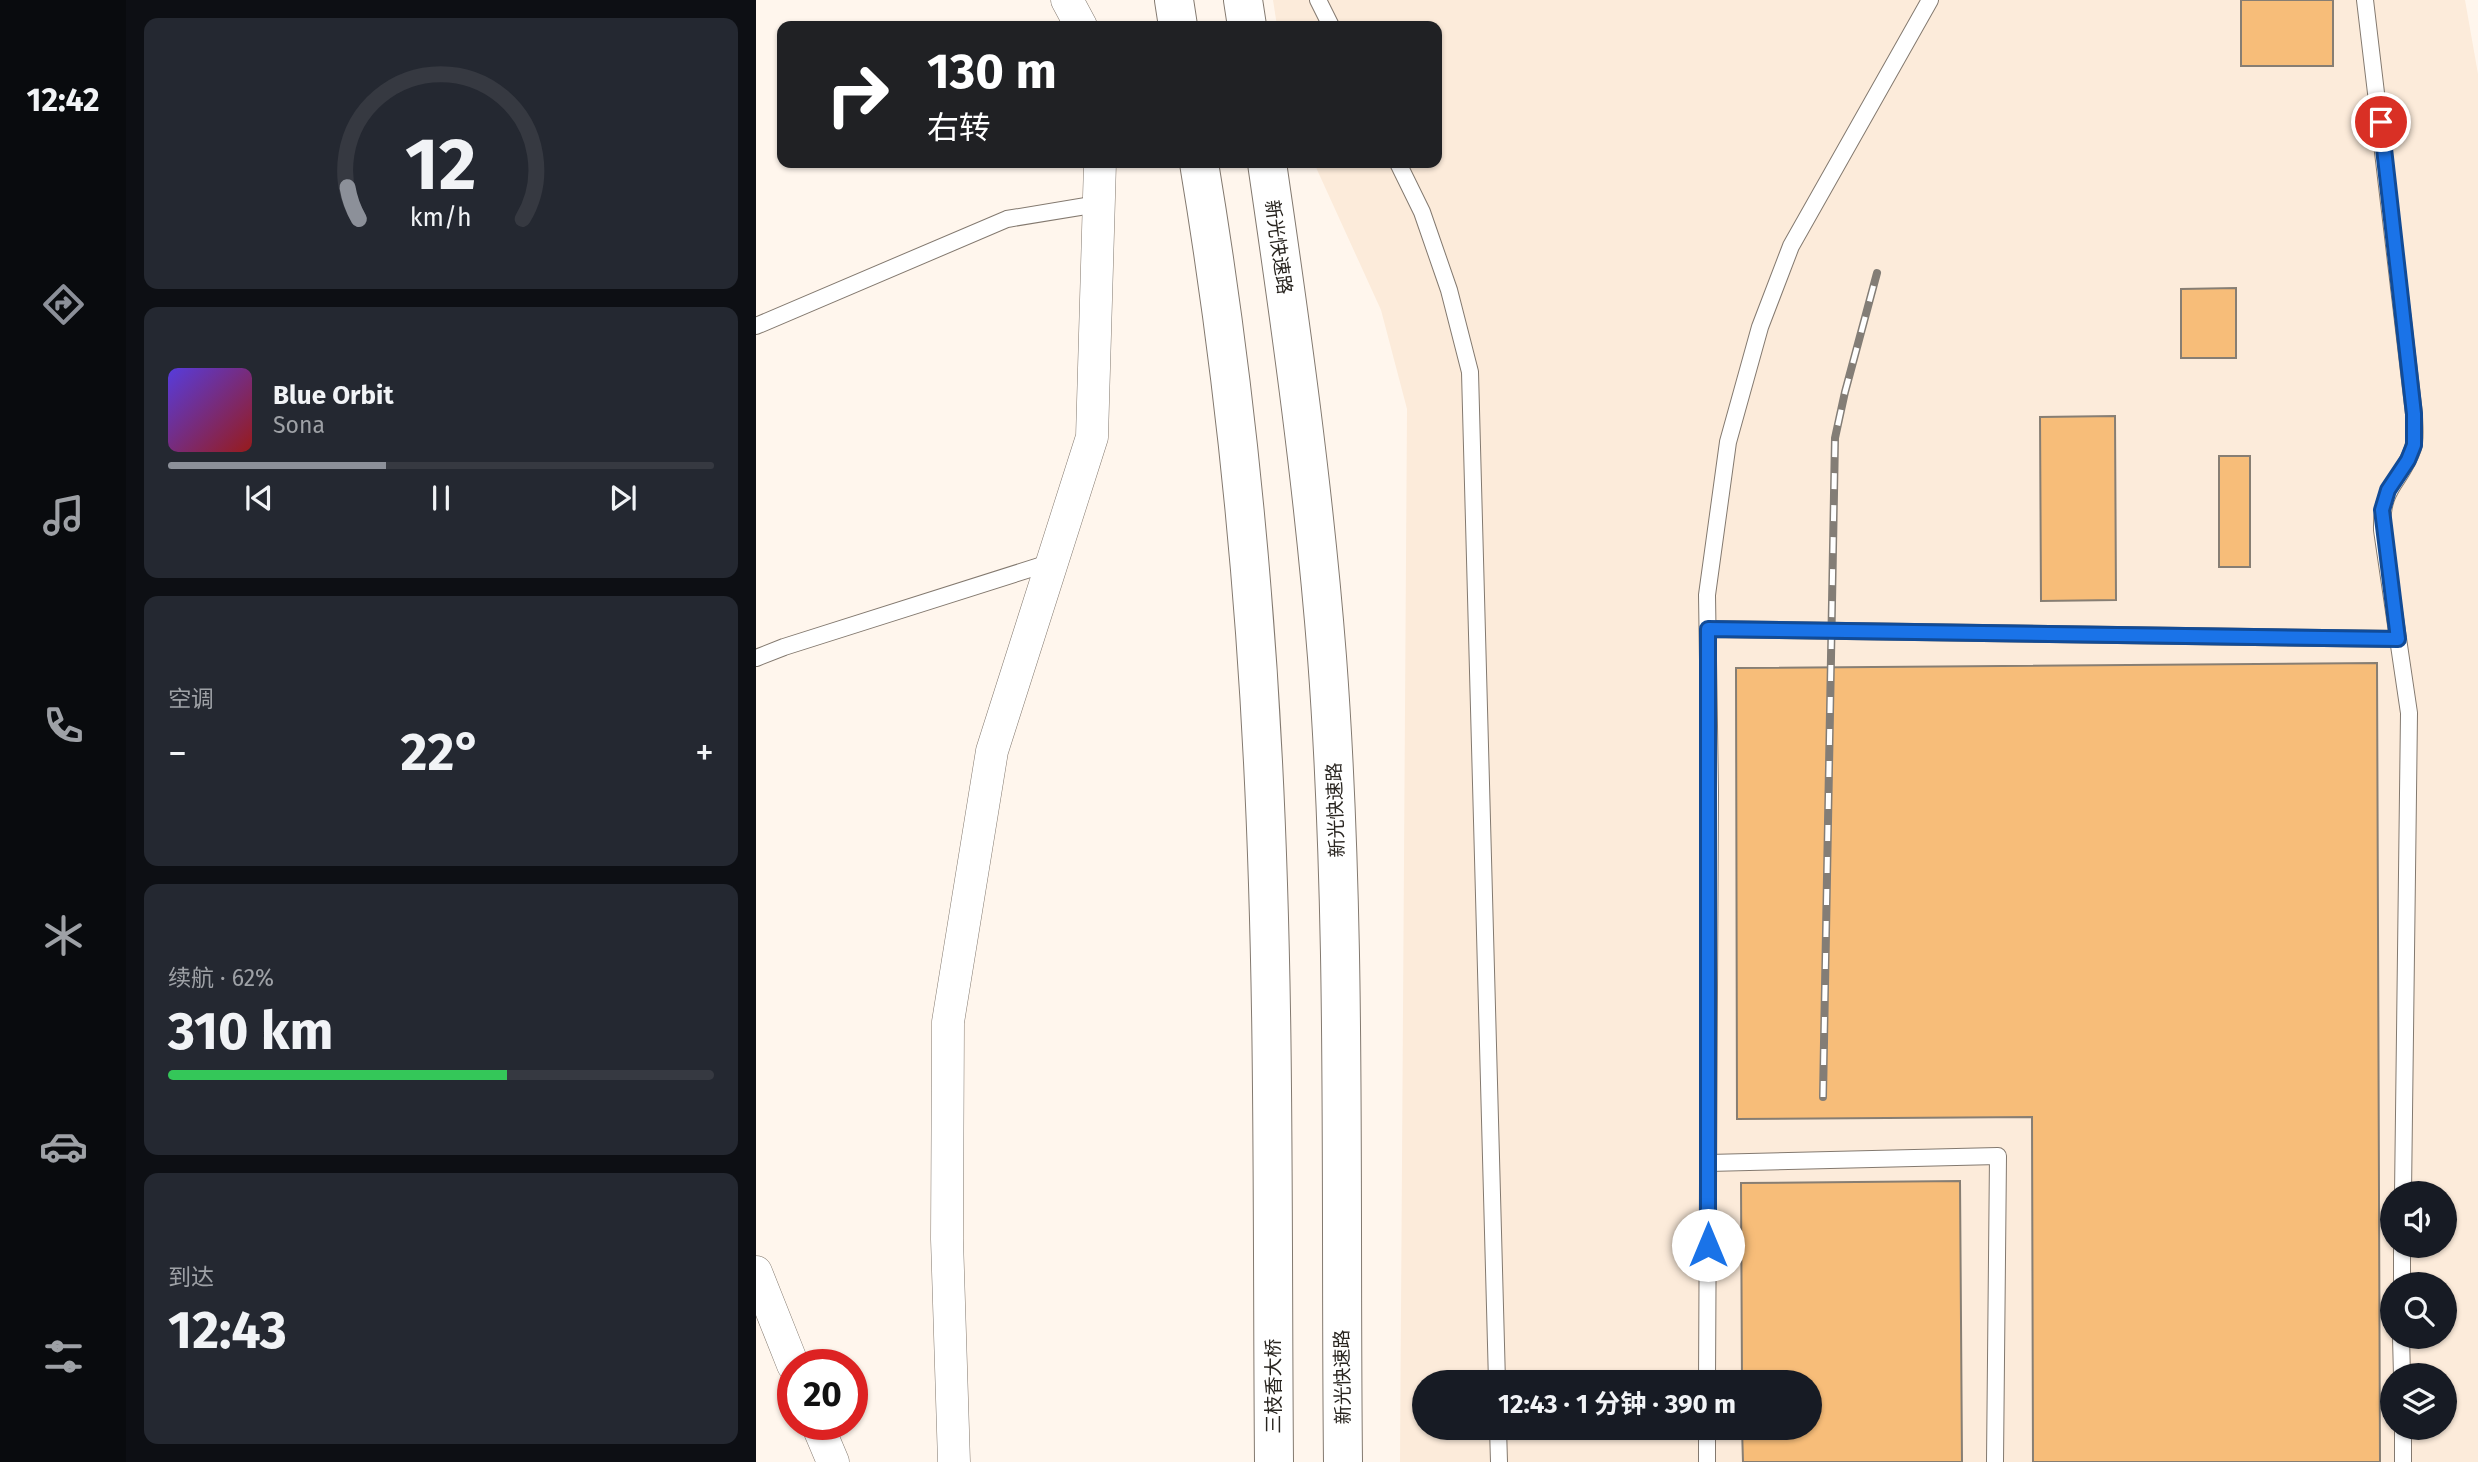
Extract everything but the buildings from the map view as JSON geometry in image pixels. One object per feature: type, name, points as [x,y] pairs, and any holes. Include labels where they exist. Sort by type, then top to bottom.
[{"type":"highway","points":[[1174,0],[1177,21]]},
{"type":"highway","points":[[1243,0],[1246,21]]},
{"type":"highway","points":[[1200,168],[1243,493],[1263,759],[1269,921],[1273,1311],[1267,1462]]},
{"type":"highway","name":"新光快速路","points":[[1268,168],[1301,396],[1327,656],[1332,741],[1339,980],[1343,1462]]},
{"type":"highway","name":"三枝香大桥","points":[[1273,1311],[1274,1462]]},
{"type":"street","points":[[1067,0],[1078,21]]},
{"type":"street","points":[[954,1462],[947,1239],[948,1022],[992,751],[1092,437],[1100,168]]},
{"type":"street","points":[[756,1272],[787,1349]]},
{"type":"street","points":[[823,1440],[832,1462]]},
{"type":"lane","points":[[1318,0],[1328,21]]},
{"type":"lane","points":[[1707,1370],[1707,595],[1728,442],[1760,327],[1791,246],[1930,0]]},
{"type":"lane","points":[[2365,0],[2414,414],[2414,445],[2408,460],[2388,490],[2382,510],[2409,713],[2403,1181]]},
{"type":"lane","points":[[1400,168],[1422,212],[1440,264],[1470,372],[1497,1370]]},
{"type":"lane","points":[[756,326],[1007,219],[1098,205]]},
{"type":"lane","points":[[756,658],[1054,561]]},
{"type":"lane","points":[[1708,629],[2398,639]]},
{"type":"lane","points":[[1708,1163],[1998,1156],[1995,1462]]},
{"type":"lane","points":[[1498,1440],[1499,1462]]},
{"type":"lane","points":[[1707,1440],[1707,1462]]},
{"type":"lane","points":[[2403,1440],[2403,1462]]},
{"type":"shaded area","points":[[1273,0],[2465,0],[2478,74],[2478,1462],[1400,1462],[1407,409],[1381,310],[1316,168],[1442,168],[1442,21],[1276,21]]},
{"type":"railway","points":[[1823,1097],[1835,438],[1877,273]]},
{"type":"route","points":[[1708,1245],[1708,629],[2398,639],[2382,530],[2382,510],[2388,490],[2408,460],[2414,445],[2414,414],[2381,122]]}]
